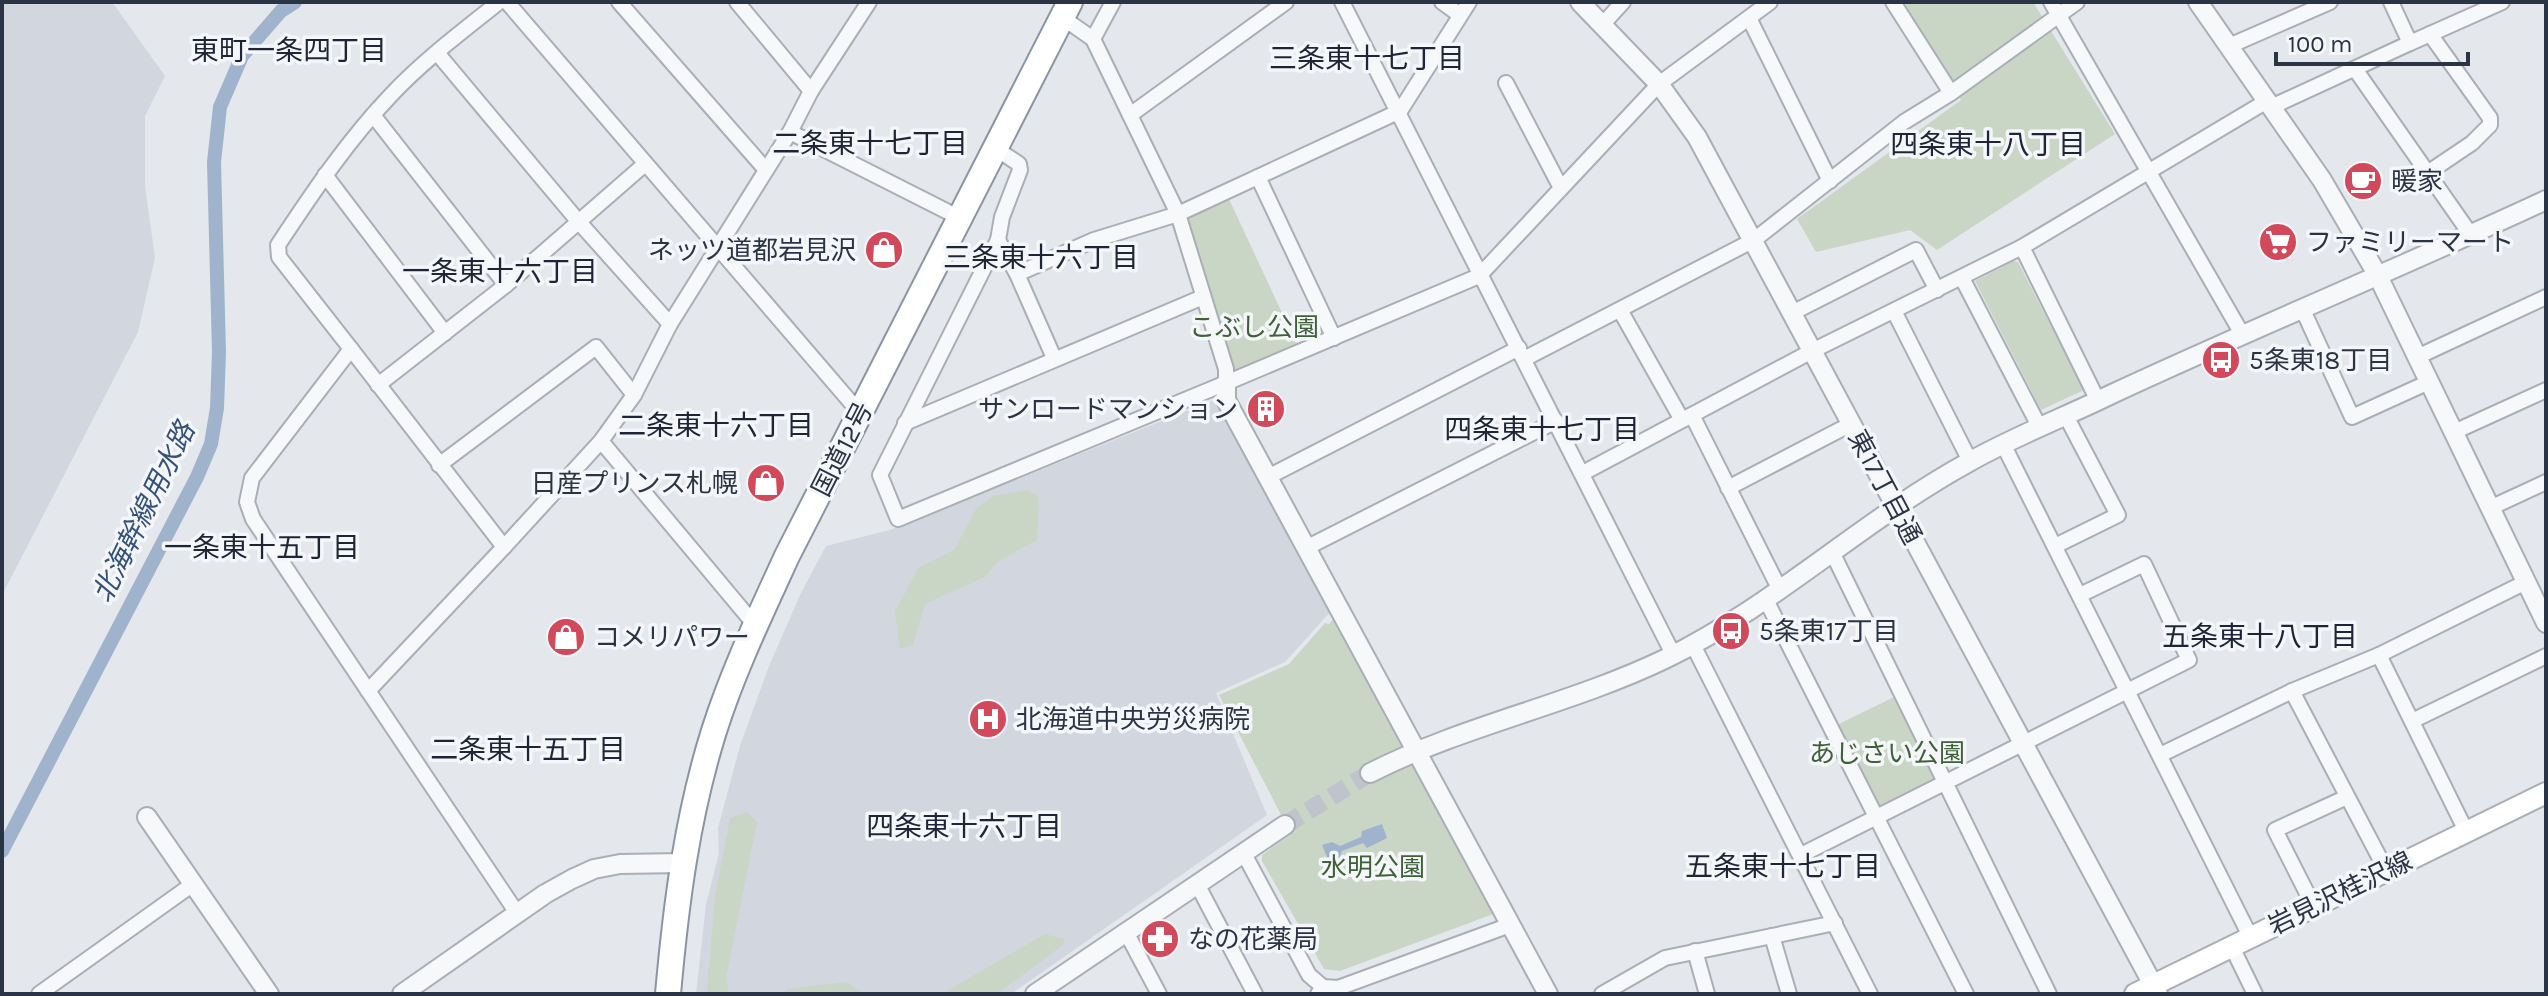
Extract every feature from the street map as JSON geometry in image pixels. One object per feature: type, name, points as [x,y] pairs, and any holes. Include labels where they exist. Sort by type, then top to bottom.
[{"type":"highway","name":"国道12号","points":[[668,994],[682,863],[691,816],[715,728],[755,625],[787,556],[1067,10]]},
{"type":"highway","name":"国道12号","points":[[660,994],[675,919]]},
{"type":"main road","name":"岩見沢桂沢線","points":[[2149,991],[2386,870],[2546,793]]},
{"type":"street","points":[[499,2],[395,91],[373,115],[325,175],[278,245],[279,257],[504,547]]},
{"type":"street","points":[[507,2],[860,413]]},
{"type":"street","points":[[619,2],[766,170]]},
{"type":"street","points":[[737,2],[811,91]]},
{"type":"street","points":[[368,691],[601,441],[634,395],[670,324],[865,8],[851,2]]},
{"type":"street","points":[[1093,39],[1113,2]]},
{"type":"street","points":[[1130,115],[1286,2]]},
{"type":"street","points":[[1342,2],[1673,654]]},
{"type":"street","points":[[1017,274],[1094,240],[1178,214],[1400,111],[1464,8],[1442,2]]},
{"type":"street","name":"東17丁目通","points":[[1580,2],[1659,84],[1697,137],[2023,741],[2149,991]]},
{"type":"street","points":[[1602,25],[1623,2]]},
{"type":"street","points":[[995,148],[1019,164],[1020,170],[1002,217],[998,240],[880,475],[898,519],[1479,276],[1659,84],[1770,2]]},
{"type":"street","points":[[1893,2],[1951,93]]},
{"type":"street","points":[[2051,2],[2242,334]]},
{"type":"street","points":[[1268,477],[1620,310],[1754,240],[1904,122],[1951,93],[2077,2]]},
{"type":"street","points":[[2198,2],[2329,191],[2377,274],[2546,623]]},
{"type":"street","points":[[2229,46],[2330,2]]},
{"type":"street","points":[[2391,2],[2410,43]]},
{"type":"street","points":[[1583,473],[1812,351],[2022,247],[2269,104],[2355,69],[2502,2]]},
{"type":"street","points":[[1067,10],[1093,39],[1178,214],[1226,369],[1226,400],[1548,994]]},
{"type":"street","points":[[1749,18],[1830,181]]},
{"type":"street","points":[[2429,172],[2472,143],[2490,125],[2490,118],[2430,34]]},
{"type":"street","points":[[438,54],[578,221],[670,324]]},
{"type":"street","points":[[2355,69],[2471,235]]},
{"type":"street","points":[[1506,83],[1561,188]]},
{"type":"street","points":[[373,115],[506,285]]},
{"type":"street","points":[[790,132],[960,218]]},
{"type":"street","points":[[378,385],[506,285],[645,164]]},
{"type":"street","points":[[325,175],[445,333]]},
{"type":"street","points":[[1258,177],[1334,338]]},
{"type":"street","points":[[1370,773],[1459,733],[1609,684],[1693,645],[1896,506],[1970,461],[2242,334],[2546,200]]},
{"type":"street","points":[[998,240],[1017,274],[1054,358]]},
{"type":"street","points":[[2022,247],[2098,401]]},
{"type":"street","points":[[1792,313],[1916,250],[1937,290]]},
{"type":"street","points":[[1962,278],[2040,428]]},
{"type":"street","points":[[905,423],[1203,297]]},
{"type":"street","points":[[2417,357],[2546,297]]},
{"type":"street","points":[[2302,308],[2352,417],[2429,382]]},
{"type":"street","points":[[1620,310],[1728,488],[1772,593],[1876,817],[1966,994]]},
{"type":"street","points":[[1894,311],[1970,461]]},
{"type":"street","points":[[439,465],[596,347],[634,395]]},
{"type":"street","points":[[351,349],[252,478],[247,502],[253,519],[517,913]]},
{"type":"street","points":[[2454,432],[2546,390]]},
{"type":"street","points":[[2055,546],[2118,515],[2066,416]]},
{"type":"street","points":[[1306,548],[1556,421]]},
{"type":"street","points":[[1728,488],[1851,424]]},
{"type":"street","points":[[601,441],[755,625]]},
{"type":"street","points":[[2003,444],[2160,755],[2242,942],[2255,994]]},
{"type":"street","points":[[2490,508],[2546,482]]},
{"type":"street","points":[[1832,552],[2049,994]]},
{"type":"street","points":[[1801,855],[2189,660],[2144,564],[2080,595]]},
{"type":"street","points":[[2160,755],[2292,691],[2379,655],[2526,582]]},
{"type":"street","points":[[1693,645],[1870,994]]},
{"type":"street","points":[[2379,655],[2466,831]]},
{"type":"street","points":[[2412,721],[2546,656]]},
{"type":"street","points":[[2292,691],[2386,870]]},
{"type":"street","points":[[2314,907],[2275,830],[2347,797]]},
{"type":"street","points":[[147,817],[269,994]]},
{"type":"street","points":[[1035,994],[1060,987],[1126,932],[1285,825]]},
{"type":"street","points":[[1243,852],[1320,990],[1338,988],[1510,925]]},
{"type":"street","points":[[402,994],[545,894],[594,869],[620,864],[682,863]]},
{"type":"street","points":[[46,992],[193,884]]},
{"type":"street","points":[[1197,884],[1255,994]]},
{"type":"street","points":[[1602,994],[1665,958],[1835,923]]},
{"type":"street","points":[[1126,932],[1159,994]]},
{"type":"street","points":[[1772,936],[1789,994]]},
{"type":"street","points":[[1695,951],[1707,994]]},
{"type":"shaded area","points":[[2,2],[112,2],[165,76],[145,116],[145,186],[155,258],[138,332],[2,595]]},
{"type":"shaded area","name":"北海道中央労災病院","points":[[1214,400],[1332,610],[1285,662],[1216,693],[1267,815],[1011,994],[696,994],[706,905],[719,853],[718,828],[740,746],[769,666],[801,593],[826,546],[890,530]]},
{"type":"green space","points":[[1904,2],[2033,2],[2115,134],[1937,250],[1910,230],[1816,252],[1797,219],[1961,100]]},
{"type":"green space","name":"こぶし公園","points":[[1229,199],[1297,345],[1235,372],[1187,217]]},
{"type":"green space","points":[[2013,261],[2018,262],[2084,390],[2041,410],[1975,281]]},
{"type":"green space","points":[[1028,490],[1039,497],[1037,540],[997,562],[985,577],[925,604],[913,645],[900,649],[895,612],[918,568],[954,550],[976,509],[993,496]]},
{"type":"green space","name":"水明公園","points":[[1335,617],[1496,913],[1340,971],[1324,969],[1262,861],[1262,855],[1291,834],[1219,695],[1289,664],[1325,623],[1329,624]]},
{"type":"green space","name":"あじさい公園","points":[[1896,696],[1938,779],[1877,810],[1835,726]]},
{"type":"green space","points":[[747,812],[757,822],[726,978],[729,994],[707,994],[715,896],[730,818]]},
{"type":"green space","points":[[1045,934],[1064,939],[1063,945],[997,994],[914,994],[945,992]]},
{"type":"green space","points":[[846,982],[865,994],[781,994],[788,989]]},
{"type":"water","points":[[1382,824],[1387,838],[1367,848],[1363,843],[1342,851],[1339,859],[1330,864],[1322,845],[1332,842],[1340,846],[1361,837],[1362,831]]},
{"type":"waterway","name":"北海幹線用水路","points":[[2,851],[197,477],[211,444],[217,408],[219,352],[214,162],[220,107],[242,56],[281,11],[295,2]]},
{"type":"tunnel","points":[[1285,825],[1370,773]]},
{"type":"place","name":"暖家","points":[[2363,181]]},
{"type":"place","name":"ファミリーマート","points":[[2278,242]]},
{"type":"place","name":"ネッツ道都岩見沢","points":[[884,250]]},
{"type":"place","name":"5条東18丁目","points":[[2221,360]]},
{"type":"place","name":"サンロードマンション","points":[[1266,409]]},
{"type":"place","name":"日産プリンス札幌","points":[[766,483]]},
{"type":"place","name":"5条東17丁目","points":[[1731,631]]},
{"type":"place","name":"コメリパワー","points":[[566,637]]},
{"type":"place","name":"北海道中央労災病院","points":[[988,719]]},
{"type":"place","name":"なの花薬局","points":[[1160,939]]},
{"type":"district","name":"東町一条四丁目","points":[[289,50]]},
{"type":"district","name":"三条東十七丁目","points":[[1367,58]]},
{"type":"district","name":"二条東十七丁目","points":[[870,143]]},
{"type":"district","name":"四条東十八丁目","points":[[1988,144]]},
{"type":"district","name":"三条東十六丁目","points":[[1041,257]]},
{"type":"district","name":"一条東十六丁目","points":[[500,271]]},
{"type":"district","name":"二条東十六丁目","points":[[716,425]]},
{"type":"district","name":"四条東十七丁目","points":[[1542,429]]},
{"type":"district","name":"一条東十五丁目","points":[[262,547]]},
{"type":"district","name":"五条東十八丁目","points":[[2260,636]]},
{"type":"district","name":"二条東十五丁目","points":[[528,749]]},
{"type":"district","name":"四条東十六丁目","points":[[964,826]]},
{"type":"district","name":"五条東十七丁目","points":[[1783,866]]}]
